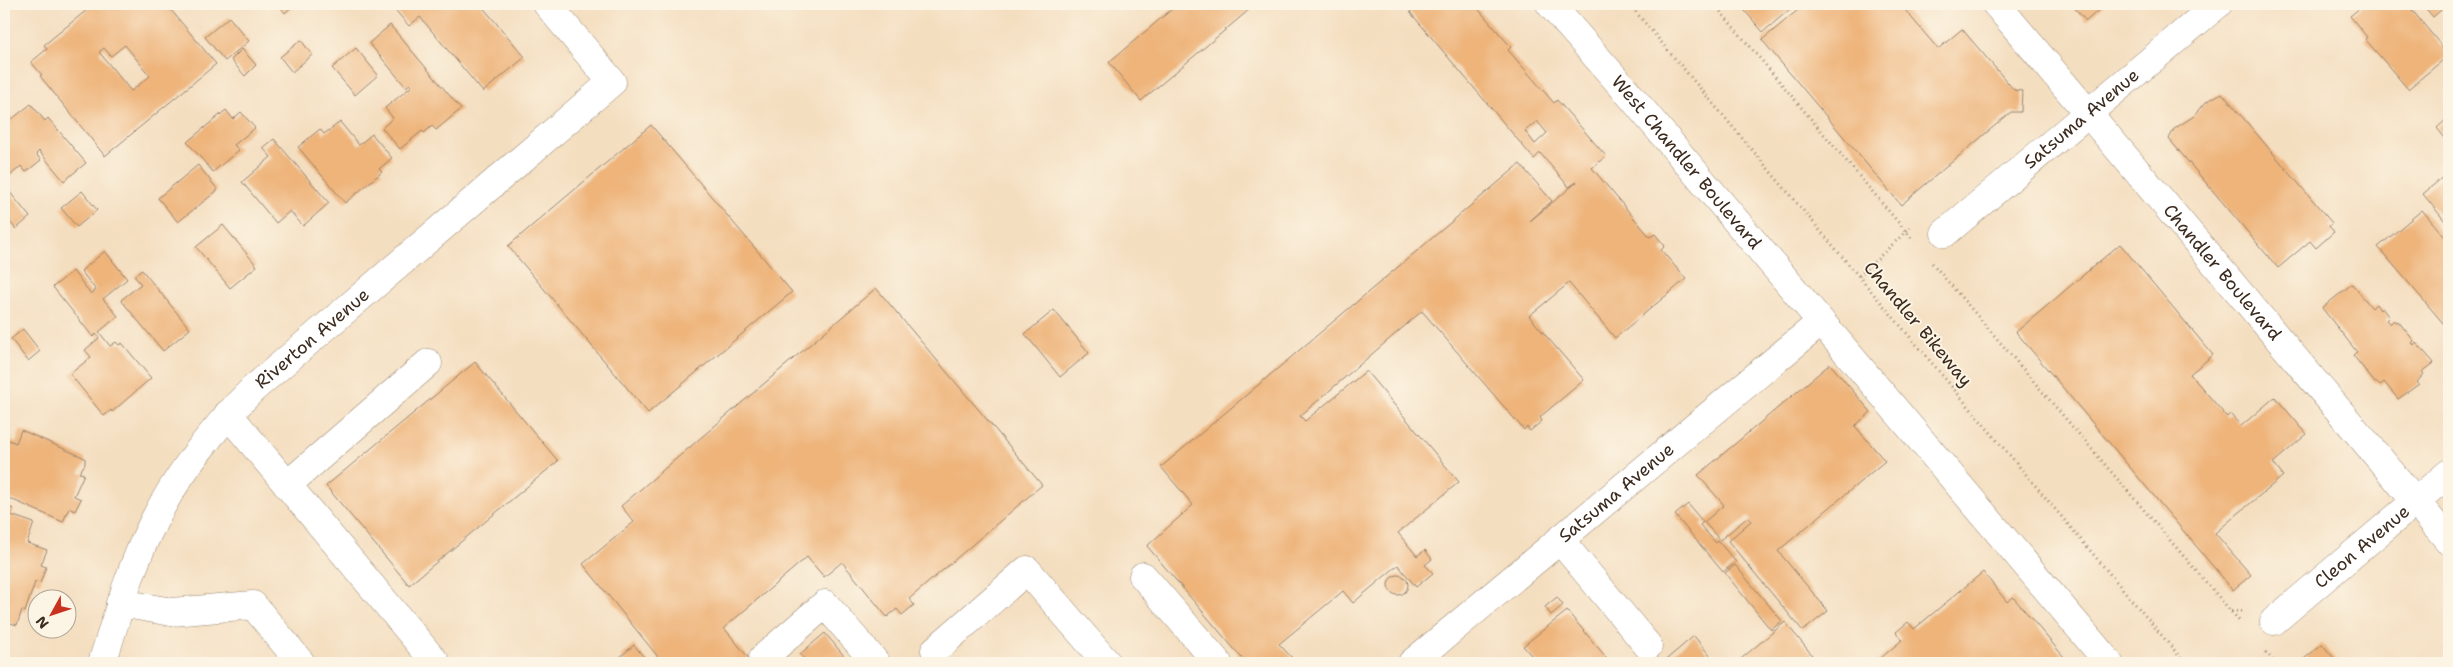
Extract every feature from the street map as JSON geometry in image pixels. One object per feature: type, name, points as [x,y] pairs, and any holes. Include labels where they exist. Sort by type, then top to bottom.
[{"type":"street","name":"Riverton Avenue","points":[[102,663],[120,603],[148,533],[182,471],[228,414],[253,388],[612,82],[547,4]]},
{"type":"street","name":"West Chandler Boulevard","points":[[1550,4],[1630,94],[1821,322]]},
{"type":"street","name":"Chandler Boulevard","points":[[1996,4],[2449,541]]},
{"type":"street","name":"Satsuma Avenue","points":[[1945,233],[2218,4]]},
{"type":"street","name":"Satsuma Avenue","points":[[1412,663],[1821,322]]},
{"type":"street","points":[[1821,322],[2109,663]]},
{"type":"street","points":[[287,485],[428,363]]},
{"type":"street","points":[[228,414],[436,663]]},
{"type":"street","name":"Cleon Avenue","points":[[2274,621],[2449,473]]},
{"type":"street","points":[[1560,540],[1648,646]]},
{"type":"street","points":[[934,659],[1027,570],[1107,663]]},
{"type":"street","points":[[1143,576],[1218,663]]},
{"type":"street","points":[[120,603],[172,612],[253,605],[301,663]]},
{"type":"street","points":[[763,658],[825,604],[876,663]]},
{"type":"path","name":"Chandler Bikeway","points":[[1629,4],[2185,663]]},
{"type":"path","points":[[1714,4],[1919,248]]},
{"type":"path","points":[[1859,276],[1917,221],[1945,233]]},
{"type":"path","points":[[1925,255],[2244,626]]},
{"type":"path","points":[[2263,648],[2275,663]]},
{"type":"building","points":[[94,4],[166,4],[216,64],[105,156],[40,76],[42,75],[31,62],[47,49],[44,45]],"holes":[[[125,45],[150,76],[131,91],[99,52],[104,48],[111,56]]]},
{"type":"building","points":[[278,4],[295,4],[285,13]]},
{"type":"building","points":[[390,4],[480,4],[525,57],[483,92],[420,17],[409,26]]},
{"type":"building","points":[[1178,4],[1256,4],[1141,101],[1109,62]]},
{"type":"building","points":[[1419,4],[1474,4],[1511,47],[1508,50],[1554,103],[1557,100],[1606,156],[1592,168],[1650,237],[1655,234],[1665,246],[1661,250],[1686,279],[1615,338],[1569,283],[1529,316],[1584,380],[1540,417],[1542,421],[1530,431],[1527,427],[1524,430],[1422,311],[1300,416],[1305,421],[1366,371],[1459,482],[1398,533],[1417,556],[1425,550],[1432,559],[1425,565],[1433,573],[1416,587],[1398,565],[1353,603],[1343,591],[1279,644],[1293,659],[1288,663],[1246,663],[1147,546],[1193,505],[1161,467],[1520,164],[1552,201],[1530,221],[1577,182],[1569,187],[1540,153],[1534,159],[1410,12]],"holes":[[[1537,121],[1547,133],[1535,144],[1525,131]]]},
{"type":"building","points":[[1739,4],[1796,4],[1763,32]]},
{"type":"building","points":[[1805,4],[1900,4],[1938,49],[1962,29],[2014,90],[2022,91],[2021,112],[2011,112],[1901,205],[1762,40]]},
{"type":"building","points":[[2071,4],[2106,4],[2086,21]]},
{"type":"building","points":[[2365,4],[2407,4],[2409,6],[2413,4],[2416,7],[2412,10],[2449,55],[2408,89],[2365,39],[2367,37],[2350,16]]},
{"type":"building","points":[[2422,4],[2448,4],[2433,17]]},
{"type":"building","points":[[229,17],[249,41],[225,61],[205,37]]},
{"type":"building","points":[[390,25],[461,109],[436,130],[432,126],[424,133],[422,131],[400,149],[382,128],[393,118],[385,108],[412,86],[410,84],[406,87],[369,43]]},
{"type":"building","points":[[301,40],[312,55],[292,72],[280,57]]},
{"type":"building","points":[[356,48],[378,75],[355,95],[332,68]]},
{"type":"building","points":[[242,49],[256,65],[245,76],[231,60]]},
{"type":"building","points":[[2222,93],[2332,223],[2329,226],[2334,232],[2316,248],[2310,241],[2278,268],[2169,139],[2174,129],[2194,116],[2207,101]]},
{"type":"building","points":[[31,104],[45,121],[48,118],[86,163],[64,181],[39,151],[36,154],[41,160],[26,172],[21,166],[10,176],[4,169],[4,117],[8,113],[12,119]]},
{"type":"building","points":[[226,110],[233,119],[241,112],[255,128],[234,145],[239,150],[213,172],[187,142]]},
{"type":"building","points":[[2449,117],[2449,143],[2437,128]]},
{"type":"building","points":[[340,122],[359,145],[372,134],[392,158],[379,169],[382,172],[345,203],[298,147],[320,129],[324,134]]},
{"type":"building","points":[[651,125],[792,292],[648,413],[508,246]]},
{"type":"building","points":[[274,139],[329,203],[303,226],[290,211],[276,223],[242,182],[271,157],[263,148]]},
{"type":"building","points":[[198,165],[218,190],[178,222],[158,198]]},
{"type":"building","points":[[2444,176],[2449,182],[2449,226],[2423,194]]},
{"type":"building","points":[[4,185],[30,217],[16,229],[7,219],[4,221]]},
{"type":"building","points":[[82,191],[97,210],[77,227],[61,208]]},
{"type":"building","points":[[2422,210],[2449,242],[2449,330],[2378,247]]},
{"type":"building","points":[[223,225],[257,266],[230,288],[196,247]]},
{"type":"building","points":[[2120,244],[2213,355],[2190,374],[2227,417],[2230,414],[2241,426],[2275,397],[2307,434],[2273,463],[2283,476],[2215,533],[2251,575],[2233,590],[2016,332]]},
{"type":"building","points":[[105,251],[127,279],[103,299],[118,316],[99,332],[110,346],[116,342],[119,345],[122,343],[151,378],[112,412],[111,410],[104,416],[70,374],[91,357],[85,350],[99,338],[96,334],[93,337],[53,287],[73,271],[91,294],[96,290],[81,271]]},
{"type":"building","points":[[142,270],[190,329],[163,351],[121,300],[141,284],[134,276]]},
{"type":"building","points":[[2352,284],[2372,308],[2376,304],[2380,310],[2382,308],[2389,317],[2386,320],[2390,324],[2394,320],[2396,323],[2398,321],[2414,341],[2412,343],[2414,345],[2416,342],[2434,363],[2422,372],[2424,374],[2417,382],[2419,384],[2398,399],[2384,382],[2380,385],[2377,382],[2375,383],[2353,355],[2357,352],[2322,308]]},
{"type":"building","points":[[876,288],[1042,485],[909,599],[914,605],[902,615],[897,609],[887,617],[842,562],[824,577],[807,557],[724,628],[753,663],[663,663],[583,564],[634,522],[621,506]]},
{"type":"building","points":[[1054,310],[1089,353],[1060,377],[1025,334]]},
{"type":"building","points":[[23,329],[40,351],[28,361],[11,339]]},
{"type":"building","points":[[475,362],[558,461],[409,585],[326,486]]},
{"type":"building","points":[[1830,364],[1871,412],[1855,426],[1885,461],[1778,551],[1828,611],[1803,631],[1728,541],[1751,521],[1748,517],[1720,540],[1704,522],[1724,505],[1698,475]]},
{"type":"building","points":[[21,430],[85,458],[85,464],[79,473],[84,474],[74,496],[81,499],[75,511],[69,508],[63,522],[4,496],[4,438],[16,443]]},
{"type":"building","points":[[4,504],[13,509],[11,515],[34,523],[27,543],[47,550],[41,565],[46,567],[40,583],[35,582],[32,590],[28,590],[28,603],[25,612],[22,610],[17,625],[4,621],[4,533],[10,517],[4,514]]},
{"type":"building","points":[[1688,504],[1703,522],[1700,525],[1716,543],[1718,541],[1736,562],[1723,572],[1675,515]]},
{"type":"building","points":[[1735,565],[1782,621],[1771,630],[1725,573]]},
{"type":"building","points":[[1983,572],[2007,602],[2013,597],[2069,663],[1875,663],[1902,640],[1896,632],[1908,622],[1914,629]]},
{"type":"building","points":[[1398,575],[1405,578],[1408,585],[1405,592],[1398,595],[1391,592],[1388,585],[1391,578]]},
{"type":"building","points":[[1557,597],[1563,605],[1551,615],[1545,607]]},
{"type":"building","points":[[1567,611],[1611,663],[1538,663],[1523,646]]},
{"type":"building","points":[[1785,622],[1812,655],[1802,663],[1736,663]]},
{"type":"building","points":[[825,633],[850,663],[807,663],[800,654]]},
{"type":"building","points":[[1694,636],[1716,663],[1662,663]]},
{"type":"building","points":[[2322,644],[2338,663],[2299,663]]},
{"type":"building","points":[[634,645],[649,663],[625,663],[620,657]]}]
